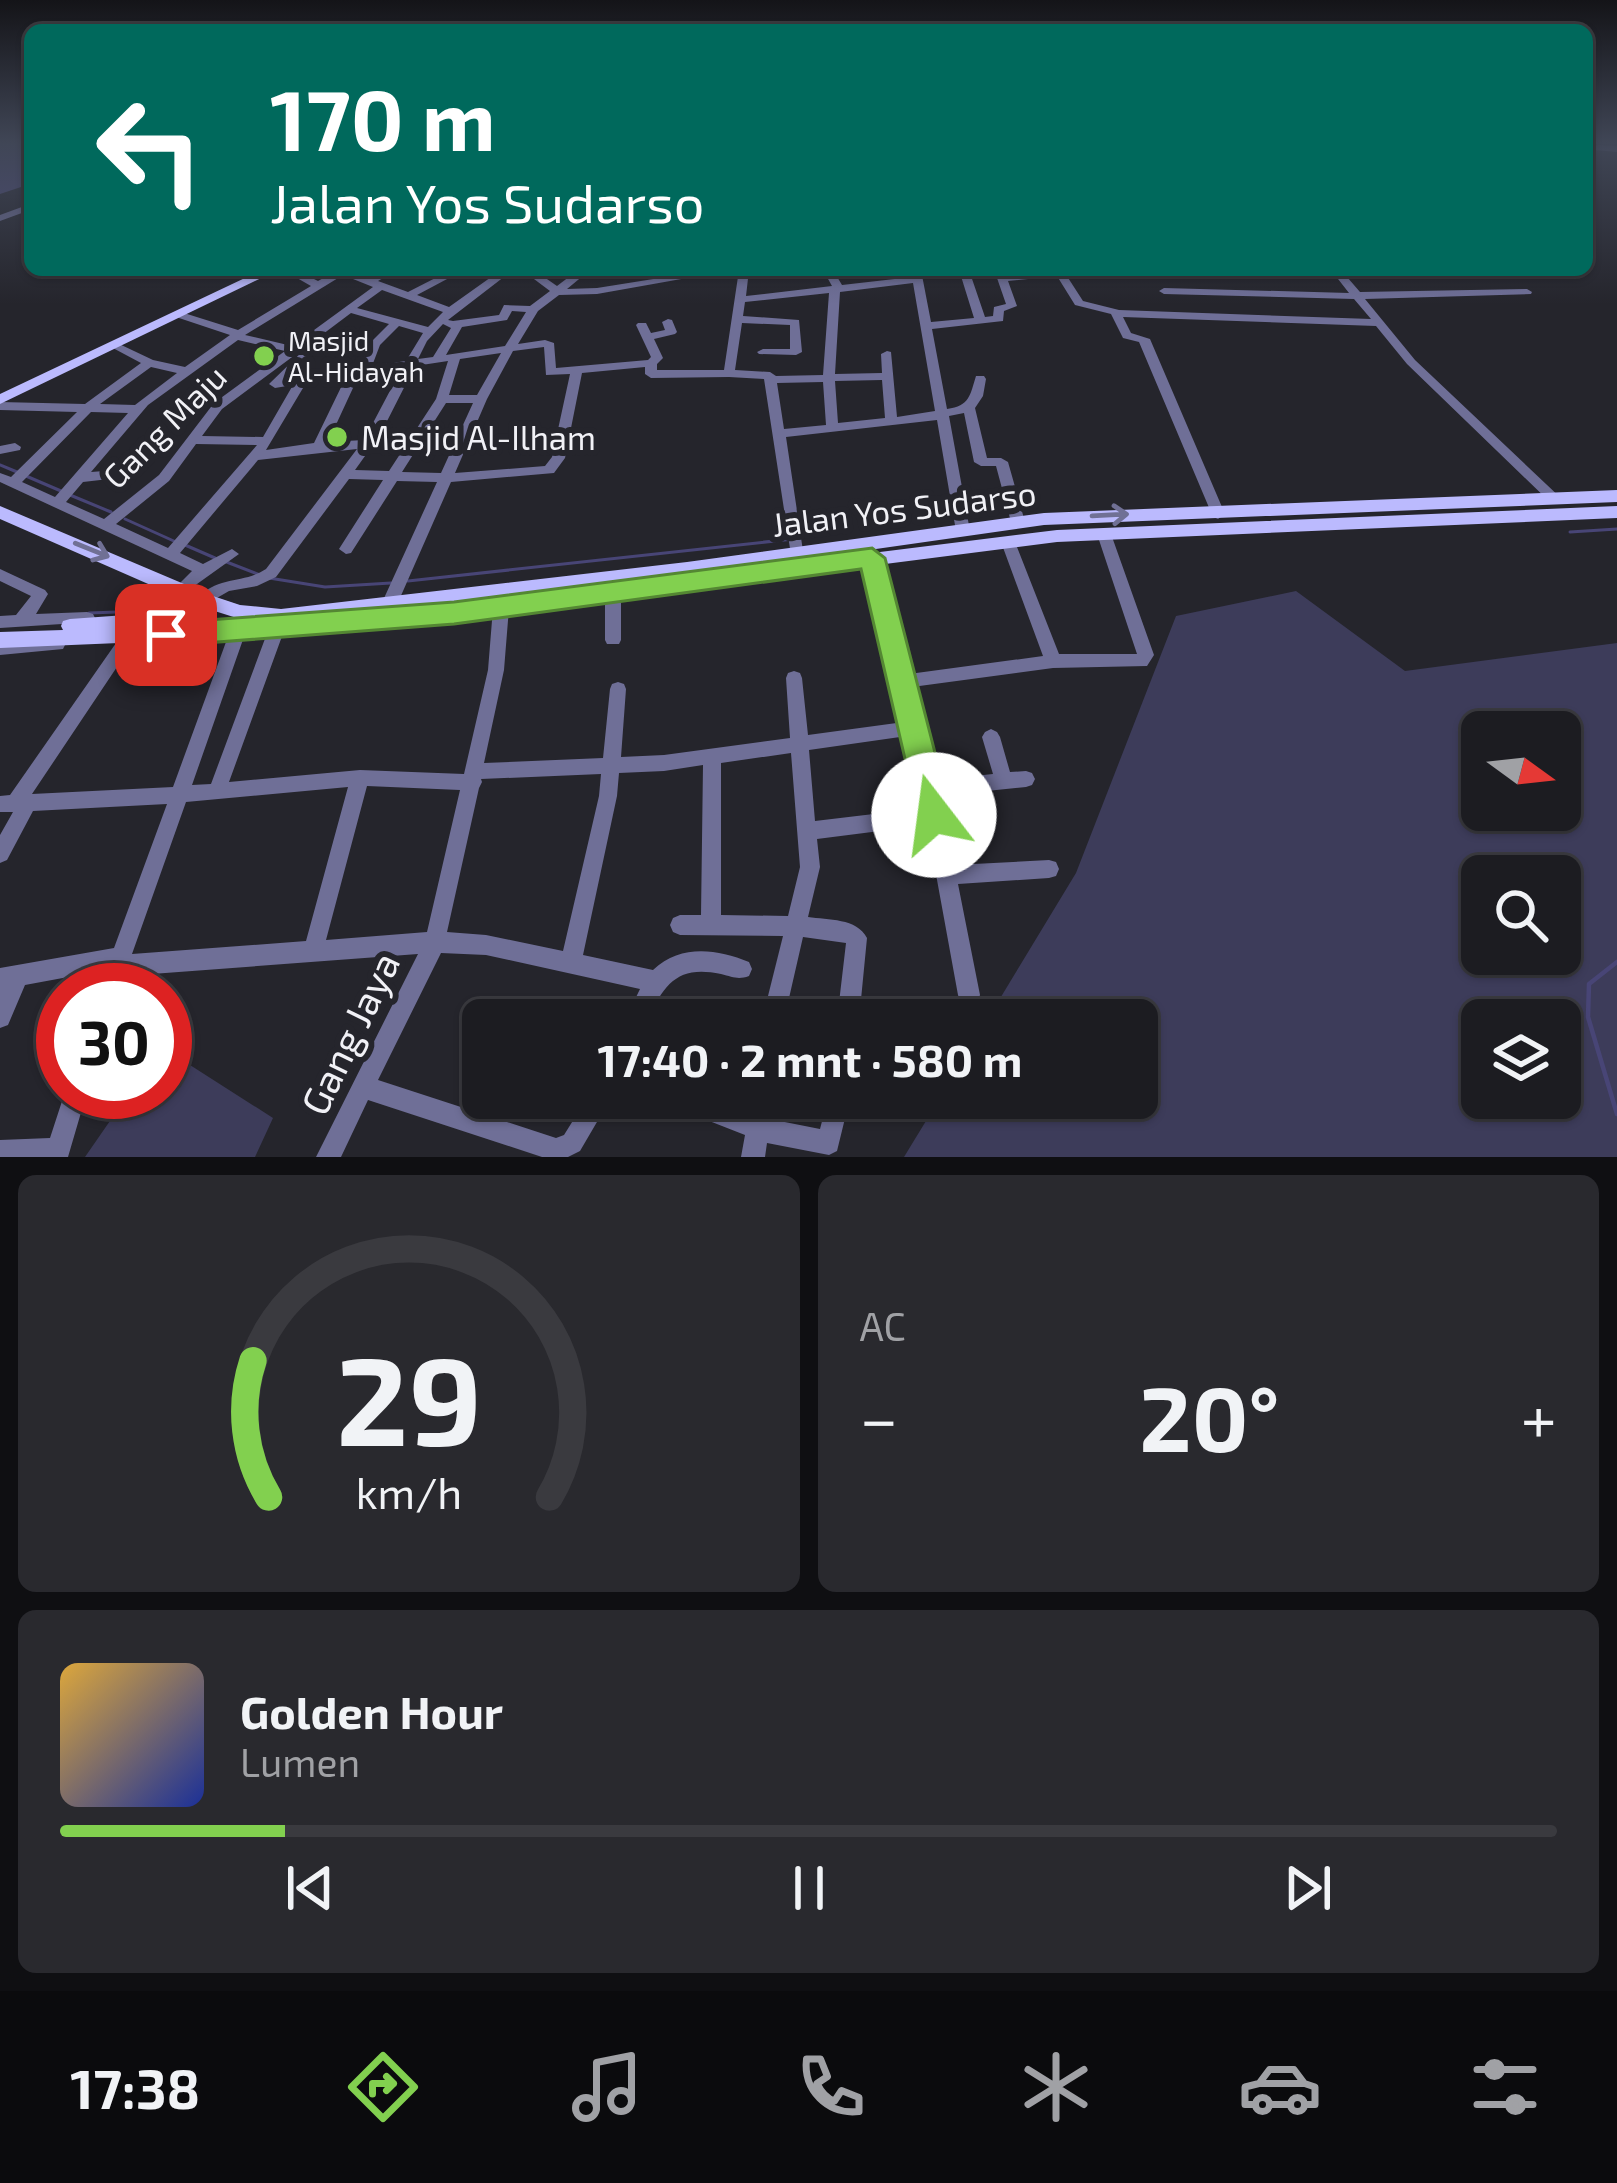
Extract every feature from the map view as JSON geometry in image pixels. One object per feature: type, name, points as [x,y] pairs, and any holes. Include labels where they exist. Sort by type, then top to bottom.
[{"type":"main road","points":[[0,403],[260,276]]},
{"type":"main road","name":"Jalan Yos Sudarso","points":[[58,632],[119,638],[238,632],[501,608],[613,594],[795,543],[963,531],[1018,522],[1617,496]]},
{"type":"main road","name":"Jalan Yos Sudarso","points":[[0,512],[203,600],[260,616],[1104,534],[1617,512]]},
{"type":"main road","points":[[0,644],[58,632],[160,621],[183,615],[203,600]]},
{"type":"main road","points":[[16,620],[58,632]]},
{"type":"street","points":[[300,276],[317,285]]},
{"type":"street","points":[[68,491],[135,410],[238,335],[332,276]]},
{"type":"street","points":[[353,276],[410,296],[444,322]]},
{"type":"street","name":"Gang Maju","points":[[115,518],[164,478],[218,406],[385,276]]},
{"type":"street","points":[[437,276],[441,279]]},
{"type":"street","points":[[410,296],[447,276]]},
{"type":"street","points":[[203,600],[225,584],[266,578],[346,474],[408,366],[444,322],[501,276]]},
{"type":"street","points":[[535,276],[558,292],[597,291],[681,276]]},
{"type":"street","points":[[388,607],[481,399],[510,347],[534,309],[575,276]]},
{"type":"street","points":[[729,373],[743,276]]},
{"type":"street","points":[[831,276],[837,289],[829,379],[832,425]]},
{"type":"street","points":[[739,299],[787,299],[910,276]]},
{"type":"street","points":[[916,276],[963,531]]},
{"type":"street","points":[[965,276],[981,322]]},
{"type":"street","points":[[926,326],[999,319],[998,308],[1012,306],[998,276]]},
{"type":"street","points":[[1062,276],[1079,303],[1117,314],[1376,322]]},
{"type":"street","points":[[1341,276],[1376,322],[1557,501]]},
{"type":"street","points":[[1164,291],[1357,296],[1527,292]]},
{"type":"street","points":[[517,301],[534,309]]},
{"type":"street","points":[[347,309],[398,322],[444,322],[503,318],[508,307],[534,309]]},
{"type":"street","points":[[1117,314],[1127,336],[1144,339],[1217,514]]},
{"type":"street","points":[[179,315],[238,335],[294,346],[374,347]]},
{"type":"street","points":[[736,319],[795,322],[796,352],[768,352],[795,543]]},
{"type":"street","points":[[320,447],[374,347],[398,322]]},
{"type":"street","points":[[437,359],[444,322]]},
{"type":"street","points":[[314,347],[275,384],[547,344],[550,372],[651,363],[657,358],[646,331],[671,332],[668,322]]},
{"type":"street","points":[[115,345],[149,363],[187,371]]},
{"type":"street","points":[[887,354],[890,420]]},
{"type":"street","points":[[346,549],[442,398],[456,356]]},
{"type":"street","points":[[16,476],[89,407],[149,363]]},
{"type":"street","points":[[651,363],[651,374],[887,376]]},
{"type":"street","points":[[346,474],[445,478],[554,467],[577,370]]},
{"type":"street","points":[[779,434],[969,409],[978,399],[980,379]]},
{"type":"street","points":[[178,548],[267,441],[300,383]]},
{"type":"street","points":[[442,398],[481,399]]},
{"type":"street","points":[[0,403],[135,410]]},
{"type":"street","points":[[969,409],[981,462],[1001,462],[1018,522]]},
{"type":"street","points":[[195,440],[267,441]]},
{"type":"street","points":[[255,456],[366,444]]},
{"type":"street","points":[[68,491],[130,473]]},
{"type":"street","points":[[16,476],[68,491],[178,548],[218,562]]},
{"type":"street","points":[[904,681],[1053,662],[1144,659],[1104,534]]},
{"type":"street","points":[[1008,542],[1053,662]]},
{"type":"street","points":[[872,558],[934,815],[969,995]]},
{"type":"street","points":[[218,562],[225,584]]},
{"type":"street","points":[[184,588],[218,562]]},
{"type":"street","points":[[0,575],[40,594],[16,620]]},
{"type":"street","points":[[613,594],[613,640]]},
{"type":"street","name":"Gang Jaya","points":[[328,1157],[434,942],[496,670],[501,608]]},
{"type":"street","points":[[16,620],[146,616],[160,621]]},
{"type":"street","points":[[217,791],[278,628]]},
{"type":"street","points":[[118,961],[238,632]]},
{"type":"street","points":[[0,644],[119,638]]},
{"type":"street","points":[[0,854],[14,803],[119,638]]},
{"type":"street","points":[[779,999],[810,867],[794,678]]},
{"type":"street","points":[[570,965],[593,877],[612,765],[618,688]]},
{"type":"street","points":[[14,803],[177,795],[360,778],[474,777],[712,755],[913,728]]},
{"type":"street","points":[[991,737],[1004,781]]},
{"type":"street","points":[[711,923],[712,755]]},
{"type":"street","name":"Gang Jaya","points":[[314,948],[360,778]]},
{"type":"street","points":[[926,789],[1026,779]]},
{"type":"street","points":[[808,831],[934,815]]},
{"type":"street","points":[[946,874],[1048,869]]},
{"type":"street","points":[[680,925],[798,926],[857,938],[850,999]]},
{"type":"street","name":"Gang Jaya","points":[[9,978],[118,961],[434,942],[486,946],[652,981]]},
{"type":"street","points":[[645,999],[652,981],[691,960],[705,958],[742,969]]},
{"type":"street","points":[[0,1017],[9,978]]},
{"type":"street","points":[[363,1087],[557,1150],[572,1143],[587,1119]]},
{"type":"street","points":[[0,1152],[57,1154],[68,1119]]},
{"type":"street","points":[[749,1119],[752,1157]]},
{"type":"street","points":[[758,1119],[829,1143],[834,1119]]},
{"type":"shaded area","points":[[1296,591],[1405,671],[1617,643],[1617,1157],[904,1157],[927,1119],[1158,1119],[1158,999],[1000,999],[1076,873],[1176,616]]},
{"type":"shaded area","points":[[192,1066],[273,1118],[255,1157],[85,1157],[111,1119],[192,1119]]},
{"type":"waterway","points":[[0,465],[17,472]]},
{"type":"waterway","points":[[26,476],[61,491]]},
{"type":"waterway","points":[[70,495],[111,512]]},
{"type":"waterway","points":[[125,519],[176,542]]},
{"type":"waterway","points":[[1570,532],[1617,529]]},
{"type":"waterway","points":[[408,581],[793,539]]},
{"type":"waterway","points":[[185,545],[215,558]]},
{"type":"waterway","points":[[224,561],[260,575]]},
{"type":"waterway","points":[[269,578],[325,587],[391,583]]},
{"type":"waterway","points":[[89,613],[117,612]]},
{"type":"waterway","points":[[1617,962],[1589,984],[1588,1017],[1617,1114]]},
{"type":"place","name":"Masjid Al-Hidayah","points":[[264,356]]},
{"type":"place","name":"Masjid Al-Ilham","points":[[337,437]]},
{"type":"route","points":[[166,635],[454,613],[872,558],[934,815]]}]
